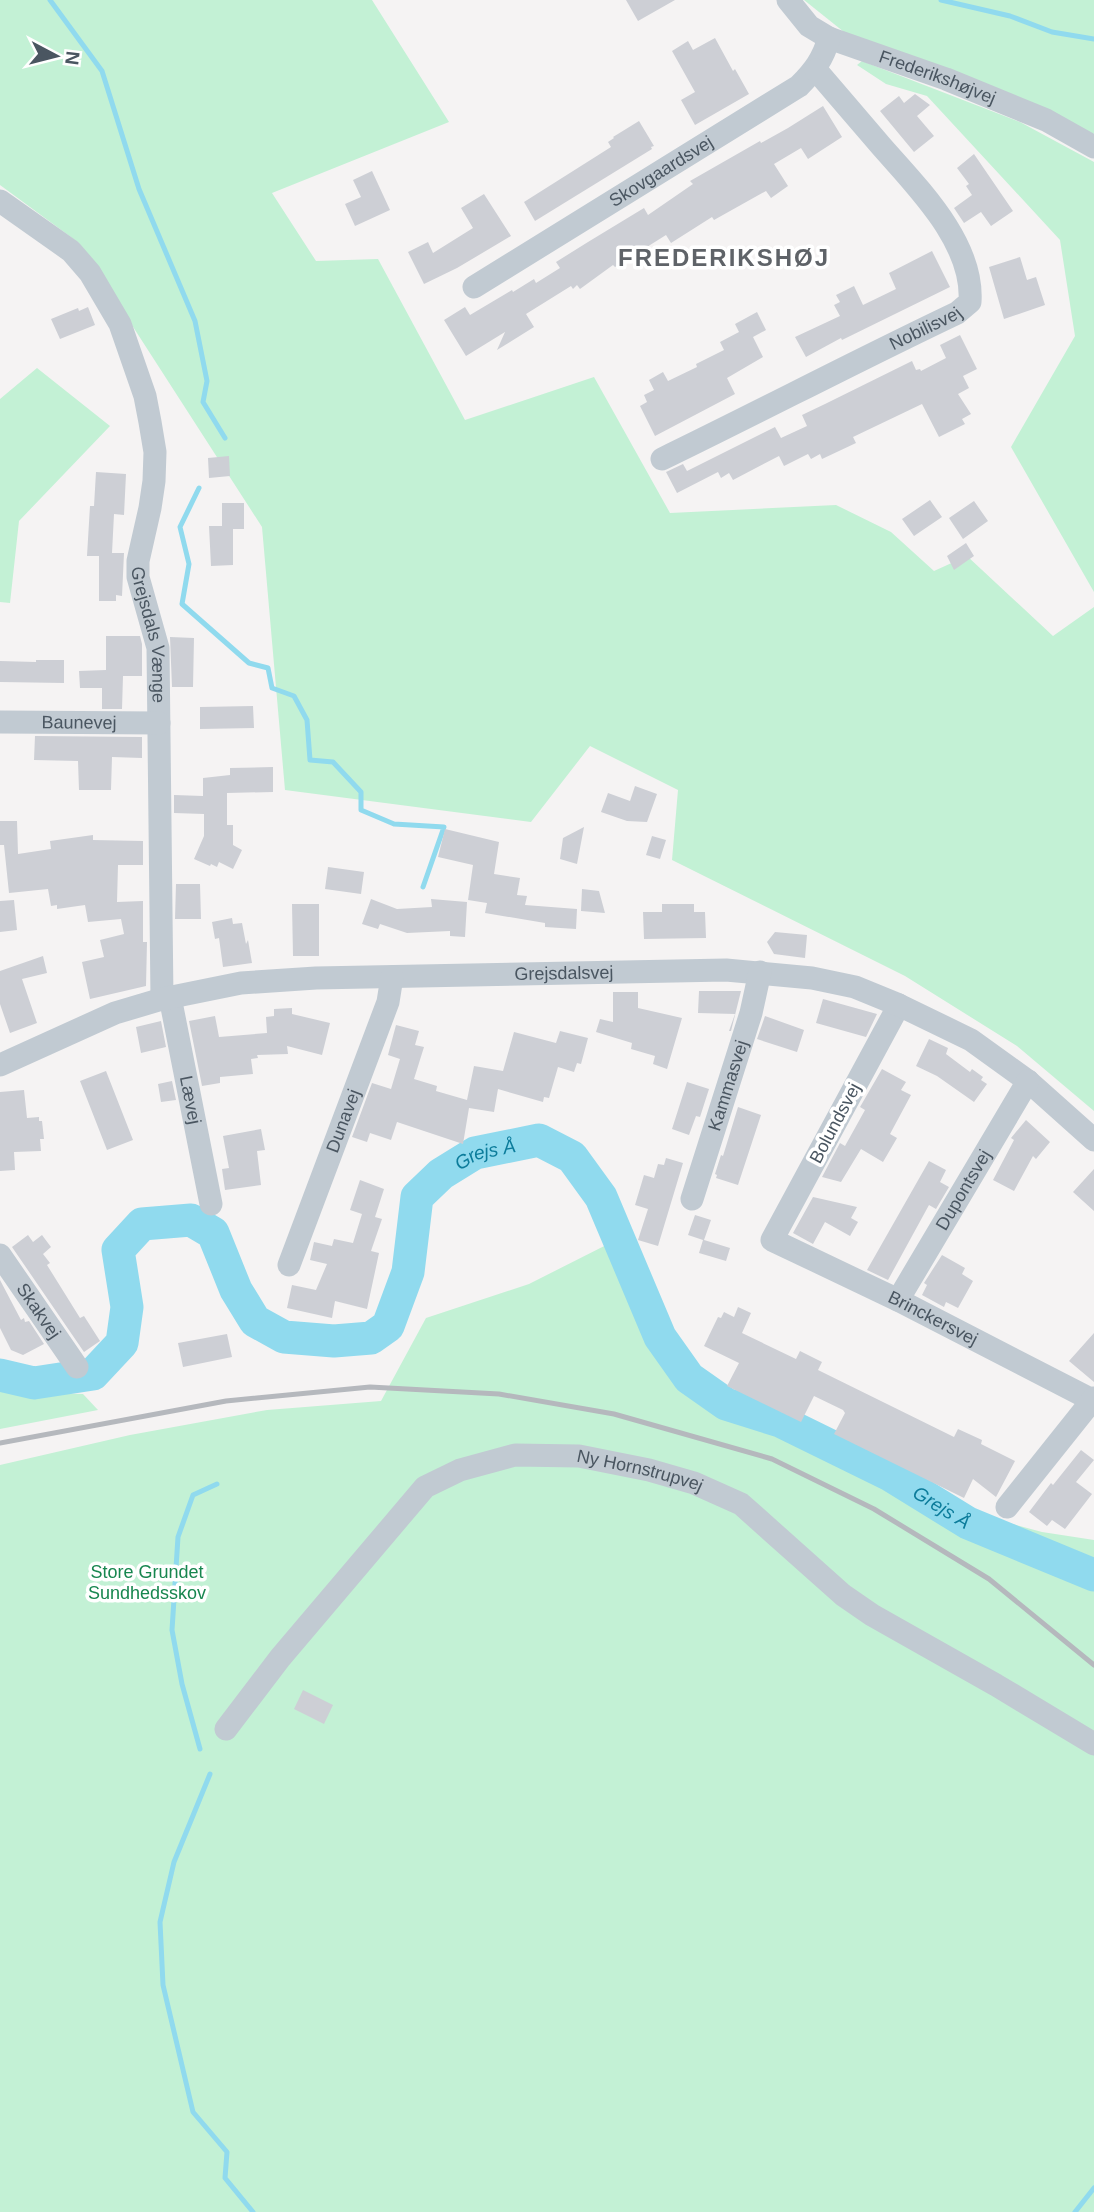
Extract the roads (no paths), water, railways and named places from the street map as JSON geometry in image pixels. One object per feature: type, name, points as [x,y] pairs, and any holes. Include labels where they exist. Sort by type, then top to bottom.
[{"type":"street","name":"Frederikshøjvej","points":[[788,0],[809,26],[829,38],[1046,120],[1094,147]]},
{"type":"street","name":"Skovgaardsvej","points":[[474,287],[799,86],[816,70],[829,38]]},
{"type":"street","name":"Nobilisvej","points":[[662,459],[957,313],[970,302],[971,290],[961,255],[941,216],[816,70]]},
{"type":"street","name":"Grejsdals Vænge","points":[[0,201],[71,251],[90,273],[120,324],[145,396],[155,452],[154,481],[138,561],[138,577],[158,648],[166,998]]},
{"type":"street","name":"Baunevej","points":[[0,722],[159,723]]},
{"type":"street","name":"Grejsdalsvej","points":[[0,1065],[115,1013],[166,998],[241,983],[316,978],[726,970],[760,972],[812,978],[855,987],[971,1040],[1028,1081],[1094,1140]]},
{"type":"street","name":"Kammasvej","points":[[692,1199],[751,1013],[760,972]]},
{"type":"street","name":"Dunavej","points":[[289,1265],[388,1002],[391,977]]},
{"type":"street","name":"Lævej","points":[[166,998],[211,1204]]},
{"type":"street","name":"Bolundsvej","points":[[772,1240],[899,1005]]},
{"type":"street","name":"Dupontsvej","points":[[898,1300],[1028,1081]]},
{"type":"street","name":"Brinckersvej","points":[[772,1240],[898,1300],[1093,1399]]},
{"type":"street","name":"Skakvej","points":[[0,1255],[77,1367]]},
{"type":"street","points":[[1007,1507],[1093,1399]]},
{"type":"street","name":"Ny Hornstrupvej","points":[[226,1729],[280,1658],[425,1487],[460,1470],[515,1455],[579,1456],[683,1480],[741,1504],[844,1595],[872,1615],[1094,1744]]},
{"type":"waterway","points":[[50,0],[102,71],[139,189],[195,321],[207,381],[203,402],[225,438]]},
{"type":"waterway","points":[[941,0],[1010,16],[1052,32],[1094,39]]},
{"type":"waterway","points":[[199,488],[180,527],[189,564],[182,604],[249,663],[268,668],[272,688],[294,696],[307,720],[310,760],[333,762],[361,792],[361,810],[394,824],[444,827],[423,887]]},
{"type":"waterway","name":"Grejs Å","points":[[0,1375],[34,1383],[93,1374],[122,1343],[127,1307],[118,1250],[142,1224],[191,1220],[213,1233],[236,1290],[255,1321],[284,1337],[334,1341],[371,1338],[388,1326],[408,1272],[417,1197],[441,1174],[475,1153],[539,1140],[572,1157],[601,1197],[660,1337],[689,1378],[726,1404],[780,1421],[890,1475],[968,1523],[1094,1575]]},
{"type":"waterway","points":[[200,1749],[182,1684],[172,1630],[178,1537],[193,1495],[217,1484]]},
{"type":"waterway","points":[[210,1774],[174,1862],[160,1922],[163,1985],[193,2112],[227,2152],[225,2178],[253,2212]]},
{"type":"waterway","points":[[1075,2212],[1094,2188]]},
{"type":"railway","points":[[0,1443],[226,1401],[370,1387],[499,1394],[614,1414],[772,1459],[874,1509],[989,1579],[1094,1665]]},
{"type":"district","name":"FREDERIKSHØJ","points":[[724,257]]},
{"type":"park label","name":"Store Grundet Sundhedsskov","points":[[147,1582]]}]
